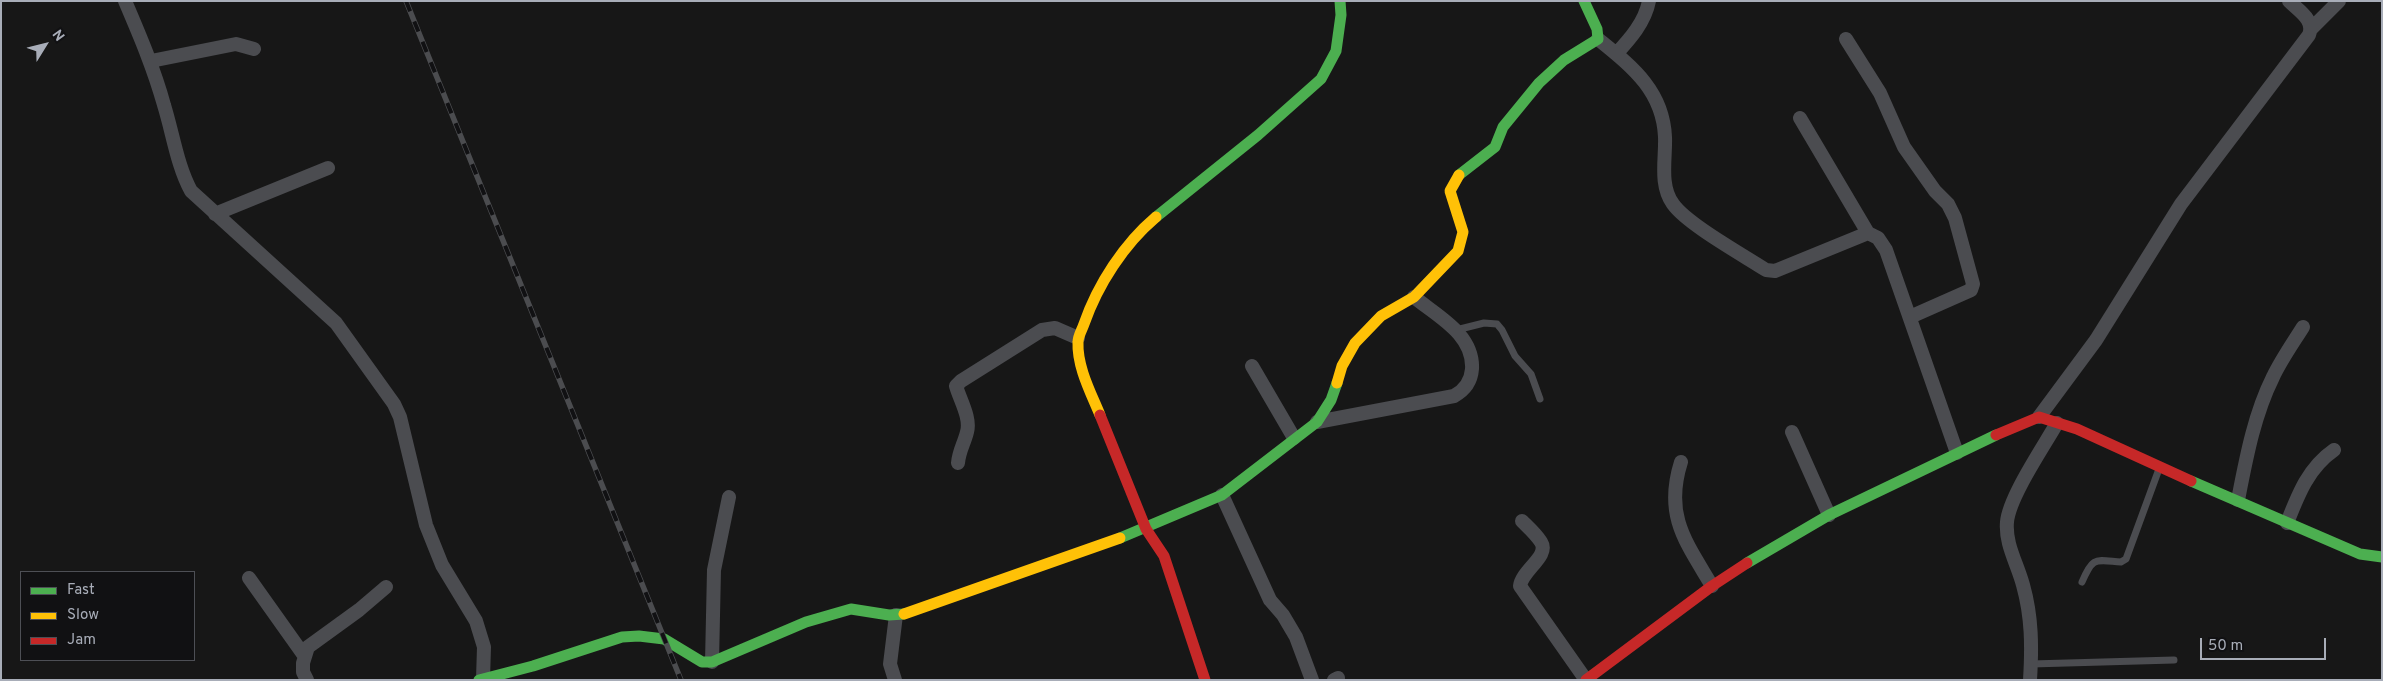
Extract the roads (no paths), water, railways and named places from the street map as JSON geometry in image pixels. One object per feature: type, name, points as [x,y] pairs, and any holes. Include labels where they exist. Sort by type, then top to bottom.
[{"type":"street","points":[[125,1],[151,61],[178,152],[181,173],[192,192],[336,322],[394,404],[400,417],[426,524],[442,565],[476,621],[484,647],[481,679],[533,666],[622,637],[639,636],[664,639],[702,662],[712,662],[806,622],[851,609],[896,615],[1146,529],[1222,495],[1317,422],[1331,400],[1342,366],[1355,343],[1380,316],[1414,297],[1458,251],[1463,232],[1450,191],[1460,174],[1494,147],[1504,127],[1539,83],[1564,60],[1598,39]]},
{"type":"street","points":[[1205,680],[1167,564],[1146,529],[1081,366],[1078,338],[1091,304],[1117,261],[1140,230],[1258,136],[1321,79],[1336,50],[1341,15],[1340,1]]},
{"type":"street","points":[[1584,1],[1597,29],[1598,39],[1644,79],[1658,104],[1665,135],[1666,188],[1672,204],[1686,218],[1766,270],[1776,271],[1868,233]]},
{"type":"street","points":[[1616,54],[1630,38],[1647,12],[1649,1]]},
{"type":"street","points":[[2289,1],[2310,22],[2312,28]]},
{"type":"street","points":[[1522,520],[1542,543],[1543,550],[1540,558],[1521,578],[1520,586],[1586,680],[1712,586],[1768,549],[1829,515],[2021,423],[2039,417],[2101,332],[2181,204],[2309,35],[2312,28],[2339,1]]},
{"type":"street","points":[[1846,40],[1880,93],[1904,147],[1935,190],[1948,204],[1955,218],[1972,284],[1971,290],[1910,317]]},
{"type":"street","points":[[151,61],[236,44],[254,50]]},
{"type":"street","points":[[1800,118],[1868,233],[1878,238],[1886,250],[1957,453]]},
{"type":"street","points":[[215,214],[328,168]]},
{"type":"street","points":[[1317,422],[1454,396],[1461,392],[1472,375],[1470,350],[1456,330],[1414,297]]},
{"type":"street","points":[[2238,500],[2250,443],[2262,400],[2273,376],[2303,327]]},
{"type":"street","points":[[958,463],[959,451],[968,432],[968,422],[956,386],[1042,330],[1055,328],[1078,338]]},
{"type":"street","points":[[1252,366],[1294,438]]},
{"type":"street","points":[[2039,417],[2238,500],[2360,554],[2382,557]]},
{"type":"street","points":[[2030,680],[2031,618],[2022,583],[2007,539],[2007,520],[2014,500],[2057,423]]},
{"type":"street","points":[[1792,432],[1829,515]]},
{"type":"street","points":[[2287,523],[2304,482],[2325,456],[2334,450]]},
{"type":"street","points":[[1681,462],[1674,483],[1674,508],[1680,531],[1712,586]]},
{"type":"street","points":[[1222,495],[1270,600],[1283,615],[1296,637],[1312,680]]},
{"type":"street","points":[[712,662],[714,570],[729,497]]},
{"type":"street","points":[[249,578],[303,654],[303,672],[307,680]]},
{"type":"street","points":[[303,654],[316,640],[359,610],[386,586]]},
{"type":"street","points":[[895,680],[890,664],[896,615]]},
{"type":"lane","points":[[1456,330],[1484,323],[1496,324],[1502,330],[1515,356],[1531,374],[1540,399]]},
{"type":"lane","points":[[2082,582],[2089,564],[2095,560],[2121,562],[2126,559],[2160,467]]},
{"type":"lane","points":[[2031,664],[2174,660]]},
{"type":"railway","points":[[406,1],[681,680]]}]
